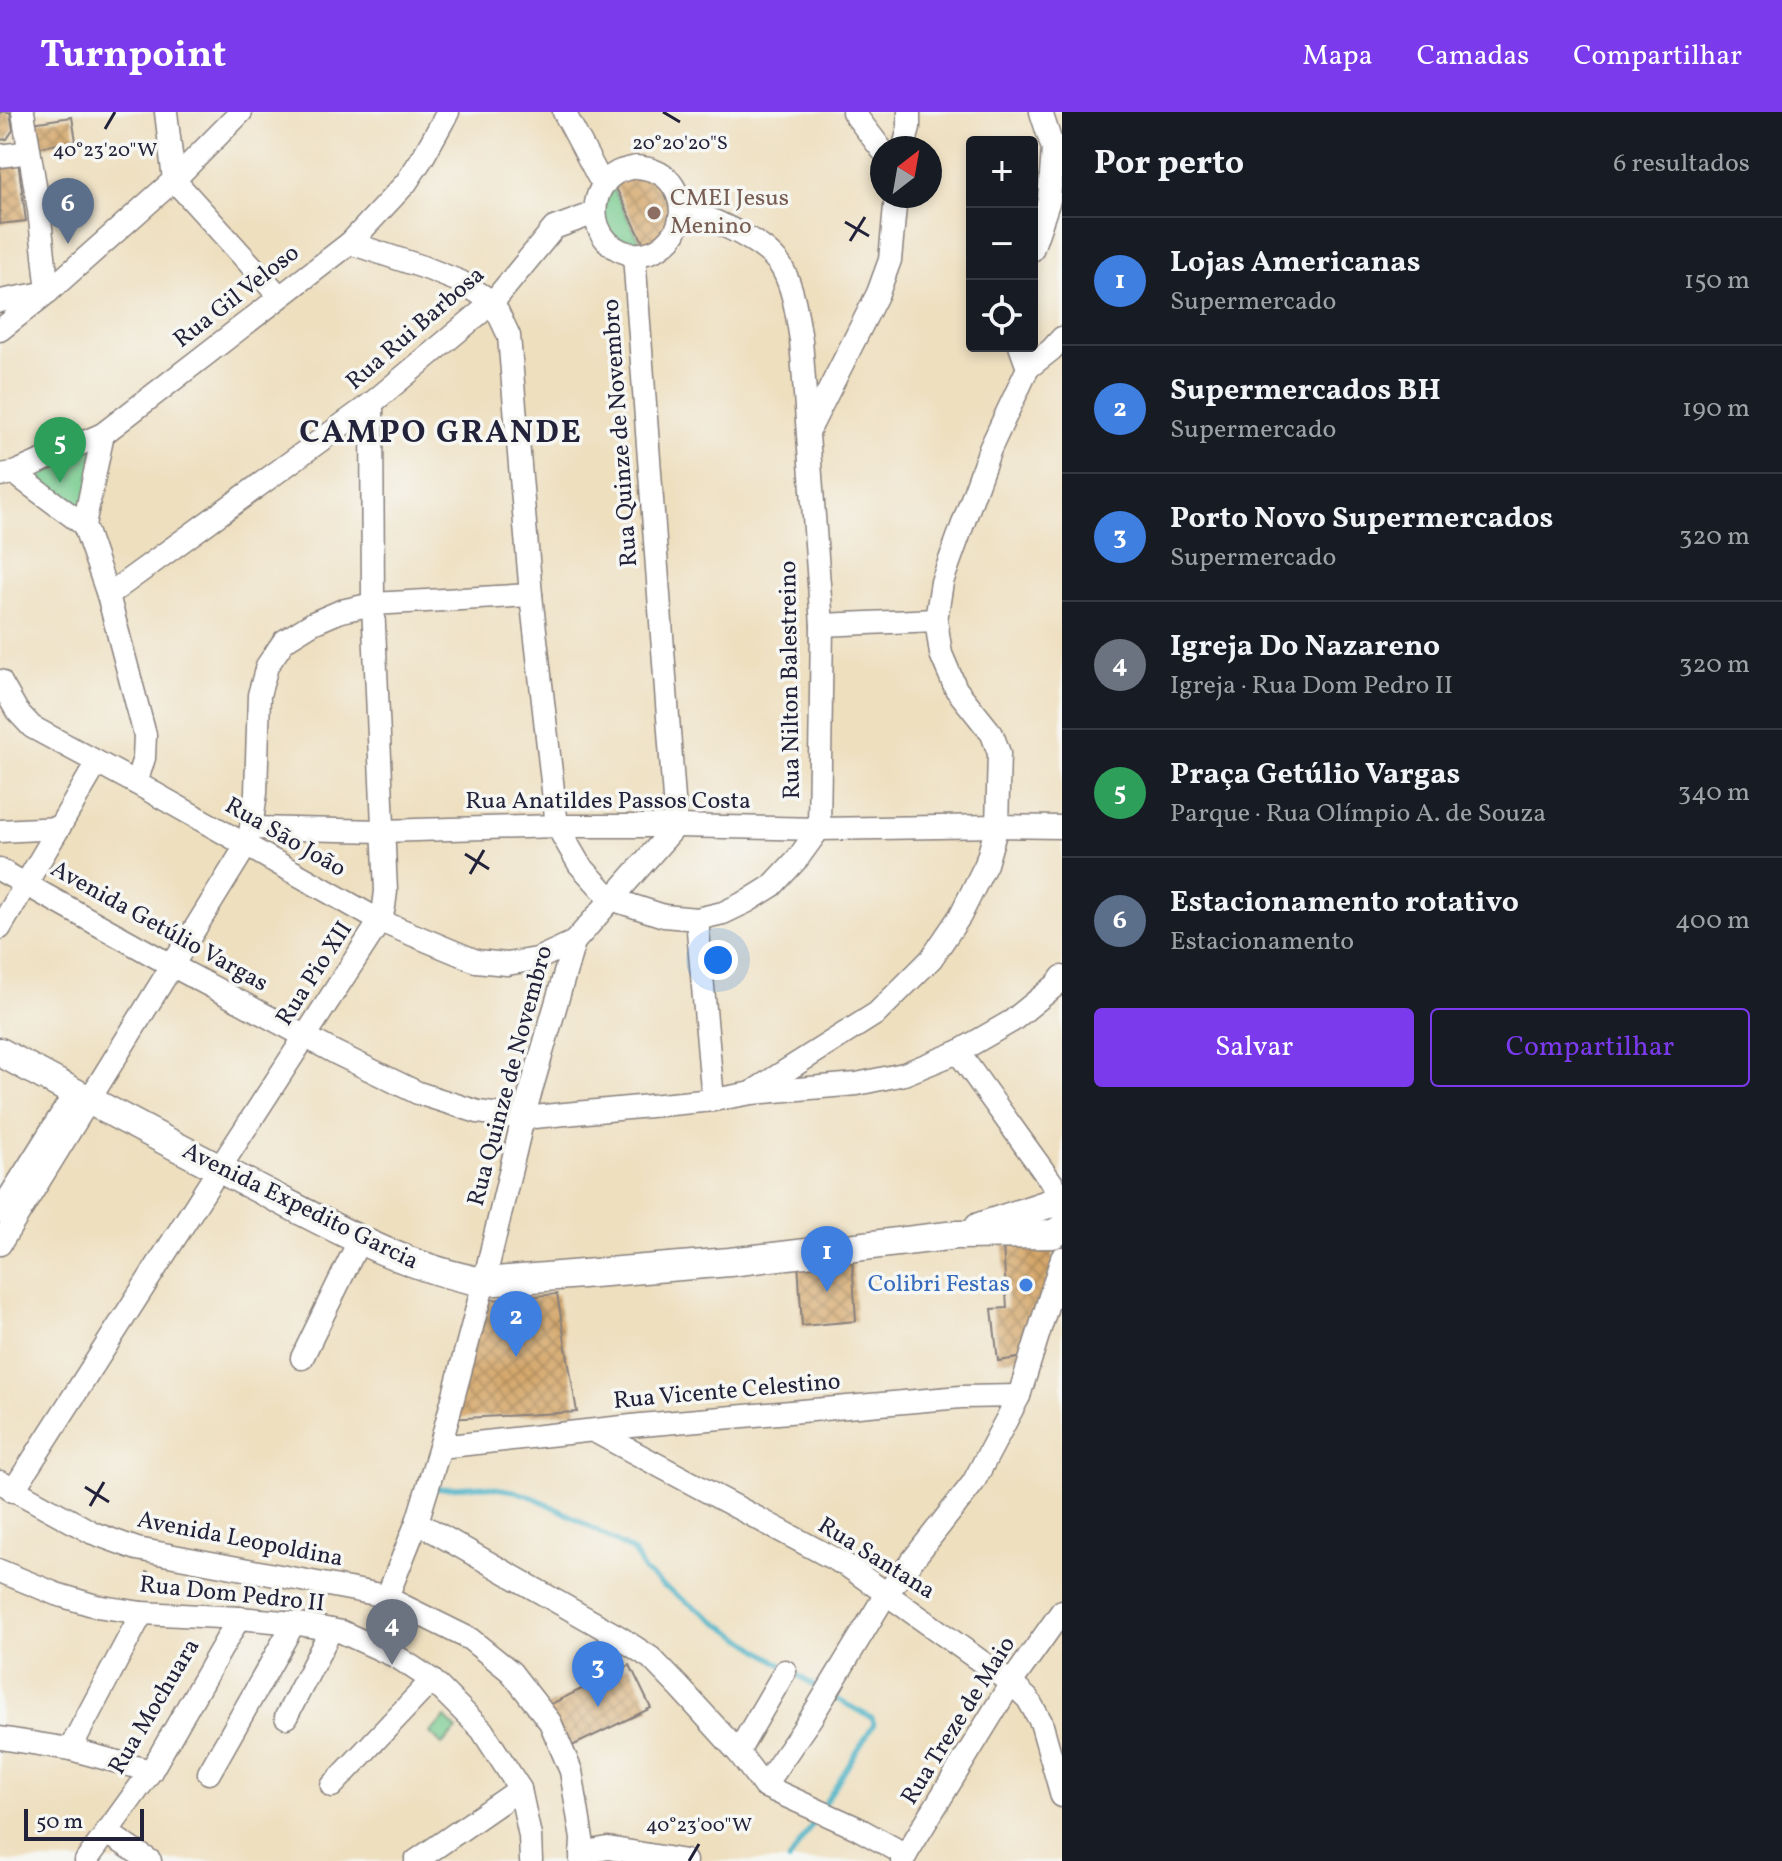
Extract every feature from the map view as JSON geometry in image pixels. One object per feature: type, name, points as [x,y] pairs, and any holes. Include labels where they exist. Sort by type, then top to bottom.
[{"type":"main road","name":"Avenida Expedito Garcia","points":[[0,1052],[359,1241],[417,1265],[484,1282],[730,1262],[956,1235],[1053,1234],[1062,1229]]},
{"type":"main road","name":"Avenida Expedito Garcia","points":[[956,1235],[1048,1204],[1062,1203]]},
{"type":"street","points":[[23,112],[48,292]]},
{"type":"street","points":[[166,112],[174,180],[279,296]]},
{"type":"street","points":[[0,330],[48,292],[174,180],[241,112]]},
{"type":"street","name":"Rua Gil Veloso","points":[[7,474],[103,434],[350,243],[406,183],[448,112]]},
{"type":"street","points":[[564,112],[598,176],[605,183]]},
{"type":"street","points":[[853,112],[871,136]]},
{"type":"street","points":[[907,136],[909,112]]},
{"type":"street","points":[[1038,232],[1049,200],[1053,149],[1041,112]]},
{"type":"street","points":[[0,156],[29,152]]},
{"type":"street","points":[[636,167],[651,170],[669,180],[682,207],[677,230],[670,240],[647,253],[634,255],[613,246],[606,239],[600,231],[595,213],[595,203],[605,183],[619,172],[636,167]]},
{"type":"street","name":"Rua Nilton Balestreino","points":[[557,826],[579,864],[611,899],[664,916],[697,919],[723,913],[772,886],[819,829],[822,625],[801,340],[792,293],[782,267],[768,249],[682,207]]},
{"type":"street","points":[[808,432],[878,293],[890,260],[895,208]]},
{"type":"street","name":"Rua Rui Barbosa","points":[[108,595],[372,403],[493,302],[554,228],[595,213]]},
{"type":"street","points":[[350,243],[461,282],[493,302],[509,336],[531,595],[557,826]]},
{"type":"street","name":"Rua Quinze de Novembro","points":[[387,1597],[417,1522],[440,1447],[523,1118],[574,942],[676,826],[634,255]]},
{"type":"street","points":[[0,301],[48,292]]},
{"type":"street","points":[[752,1093],[877,1013],[931,959],[960,916],[986,864],[997,826],[999,753],[992,734],[956,689],[941,654],[936,620],[942,582],[984,464],[1028,368],[1062,338]]},
{"type":"street","points":[[1022,352],[1028,368]]},
{"type":"street","name":"Rua Pio XII","points":[[6,1487],[380,921],[386,891],[373,604],[372,403]]},
{"type":"street","points":[[103,434],[84,525],[108,595],[145,735],[144,758],[136,783]]},
{"type":"street","points":[[7,474],[84,525]]},
{"type":"street","points":[[0,1212],[81,1097],[244,837],[256,793],[259,695],[267,666],[284,641],[313,623],[341,611],[373,604],[531,595]]},
{"type":"street","points":[[822,625],[936,620]]},
{"type":"street","name":"Rua São João","points":[[0,681],[17,711],[32,727],[244,837],[380,921],[476,961],[491,963],[537,959],[574,942]]},
{"type":"street","points":[[0,928],[97,763]]},
{"type":"street","name":"Rua Anatildes Passos Costa","points":[[244,837],[557,826],[819,829],[1062,827]]},
{"type":"street","points":[[0,831],[59,828]]},
{"type":"street","name":"Avenida Getúlio Vargas","points":[[0,870],[306,1037],[418,1093],[478,1112],[523,1118],[857,1084],[904,1074],[958,1052],[1012,1021],[1062,977]]},
{"type":"street","points":[[697,919],[713,1100]]},
{"type":"street","points":[[958,1052],[1062,1197]]},
{"type":"street","points":[[0,1244],[81,1097]]},
{"type":"street","points":[[302,1358],[359,1241]]},
{"type":"street","points":[[764,1786],[811,1718],[886,1594],[973,1483],[1019,1396],[1062,1258]]},
{"type":"street","name":"Rua Vicente Celestino","points":[[440,1447],[641,1425],[946,1399],[1019,1396]]},
{"type":"street","name":"Rua Santana","points":[[594,1431],[849,1567],[1011,1683],[1028,1699],[1041,1722],[1062,1796]]},
{"type":"street","name":"Avenida Leopoldina","points":[[6,1487],[93,1533],[137,1549],[387,1597],[470,1639],[511,1672],[550,1722],[571,1771],[582,1839],[581,1857]]},
{"type":"street","points":[[417,1522],[651,1658],[738,1752],[764,1786],[857,1828],[904,1858]]},
{"type":"street","name":"Rua Dom Pedro II","points":[[0,1571],[56,1594],[96,1606],[148,1614],[294,1623],[342,1632],[397,1657],[432,1680],[482,1730],[520,1789],[530,1836],[531,1861]]},
{"type":"street","name":"Rua Treze de Maio","points":[[904,1858],[1011,1683],[1062,1611]]},
{"type":"street","points":[[70,1749],[148,1614]]},
{"type":"street","name":"Rua Mochuara","points":[[86,1861],[151,1771],[239,1618]]},
{"type":"street","points":[[209,1773],[294,1623]]},
{"type":"street","points":[[286,1717],[331,1630]]},
{"type":"street","points":[[738,1752],[785,1671]]},
{"type":"street","points":[[332,1786],[432,1680]]},
{"type":"street","points":[[0,1738],[70,1749],[151,1771]]},
{"type":"street","points":[[416,1861],[520,1789]]},
{"type":"street","points":[[106,1832],[150,1861]]},
{"type":"street","points":[[581,1857],[608,1848],[685,1861]]},
{"type":"path","points":[[137,1549],[154,1589],[148,1614]]},
{"type":"green space","points":[[609,181],[645,251],[637,253],[600,225]]},
{"type":"green space","points":[[103,434],[84,525],[14,473]]},
{"type":"green space","points":[[445,1718],[457,1730],[442,1745],[430,1733]]},
{"type":"building","points":[[0,112],[10,112],[13,130],[7,139],[0,140]]},
{"type":"building","points":[[72,117],[76,141],[35,148],[31,123]]},
{"type":"building","points":[[18,161],[26,221],[0,224],[0,164]]},
{"type":"building","name":"CMEI Jesus Menino","points":[[642,170],[676,198],[678,218],[647,250],[612,180]]},
{"type":"building","name":"Colibri Festas","points":[[1050,1241],[1053,1263],[1024,1357],[998,1361],[992,1309],[1007,1308],[1003,1245]]},
{"type":"building","points":[[852,1258],[856,1321],[802,1326],[798,1262]]},
{"type":"building","points":[[557,1294],[577,1412],[447,1419],[479,1301]]},
{"type":"building","points":[[630,1665],[651,1708],[566,1749],[545,1707]]},
{"type":"waterway","points":[[435,1489],[482,1486],[514,1491],[571,1516],[634,1552],[644,1571],[666,1588],[782,1665]]},
{"type":"waterway","points":[[790,1670],[822,1691]]},
{"type":"waterway","points":[[823,1806],[874,1724],[872,1718],[831,1696]]},
{"type":"waterway","points":[[789,1861],[816,1818]]},
{"type":"place","name":"CMEI Jesus Menino","points":[[654,213]]},
{"type":"place","name":"Estacionamento rotativo","points":[[68,244]]},
{"type":"place","name":"Praça Getúlio Vargas","points":[[60,483]]},
{"type":"place","name":"Colibri Festas","points":[[1026,1285]]},
{"type":"place","name":"Lojas Americanas","points":[[827,1292]]},
{"type":"place","name":"Supermercados BH","points":[[516,1357]]},
{"type":"place","name":"Igreja Do Nazareno","points":[[392,1665]]},
{"type":"place","name":"Porto Novo Supermercados","points":[[598,1707]]},
{"type":"district","name":"CAMPO GRANDE","points":[[441,434]]}]
